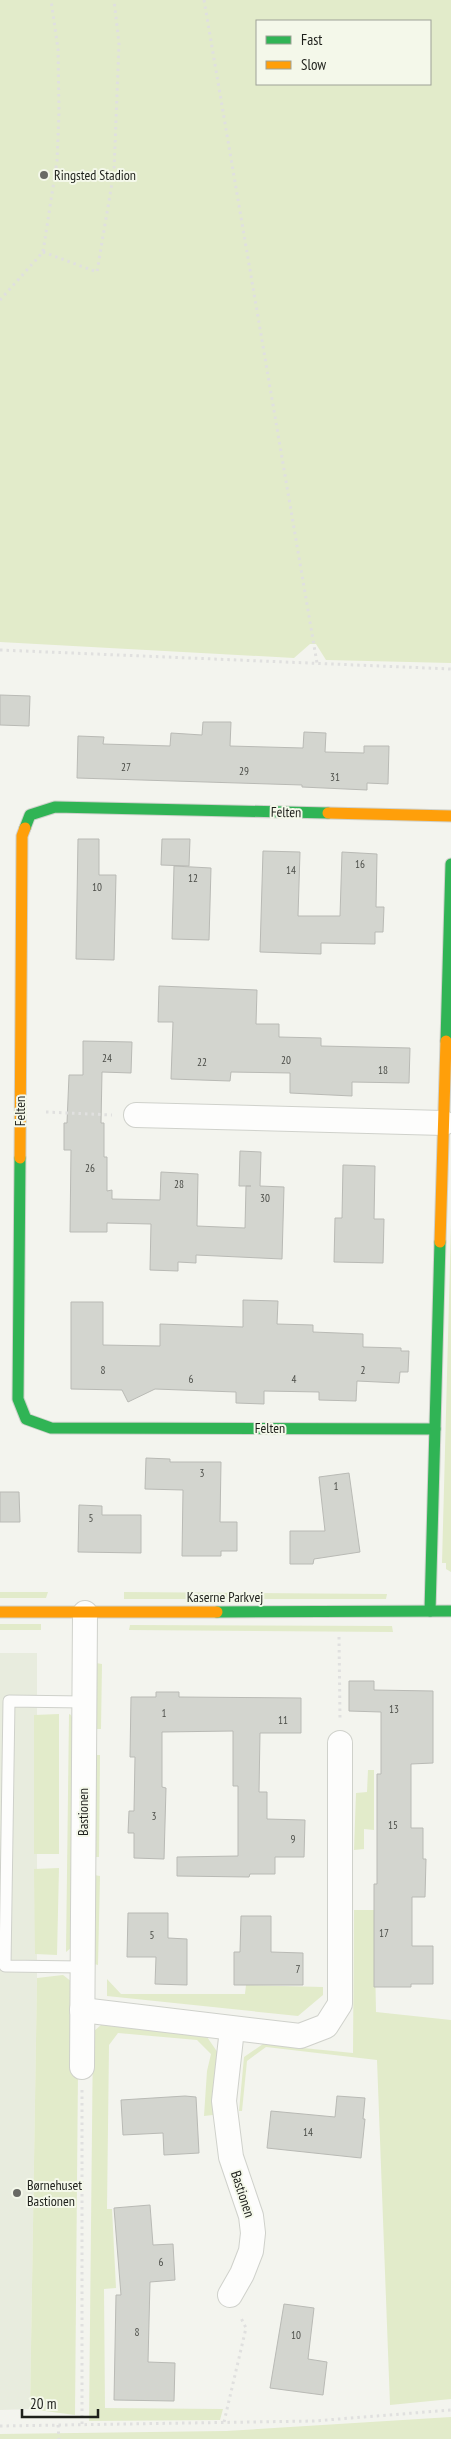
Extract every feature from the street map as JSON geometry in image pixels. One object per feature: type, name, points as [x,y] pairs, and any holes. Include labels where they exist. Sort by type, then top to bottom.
[{"type":"street","name":"Felten","points":[[435,1429],[51,1428],[26,1419],[18,1399],[22,836],[30,815],[54,807],[451,816]]},
{"type":"street","points":[[430,1611],[451,864]]},
{"type":"street","points":[[136,1115],[444,1123]]},
{"type":"street","name":"Kaserne Parkvej","points":[[0,1612],[451,1611]]},
{"type":"street","name":"Bastionen","points":[[82,2067],[84,1613]]},
{"type":"street","points":[[82,2010],[300,2036],[326,2026],[340,2004],[340,1743]]},
{"type":"street","name":"Bastionen","points":[[230,2295],[242,2274],[251,2251],[253,2233],[251,2216],[231,2157],[224,2101],[232,2029]]},
{"type":"lane","points":[[82,1967],[6,1966],[9,1701],[84,1702]]},
{"type":"path","points":[[0,300],[43,252],[57,161],[59,113],[58,48],[51,0]]},
{"type":"path","points":[[43,252],[97,272],[114,171],[119,44],[114,0]]},
{"type":"path","points":[[204,0],[317,663]]},
{"type":"path","points":[[0,650],[451,670]]},
{"type":"path","points":[[20,1112],[136,1115]]},
{"type":"path","points":[[339,1637],[340,1743]]},
{"type":"path","points":[[82,2067],[82,2424]]},
{"type":"path","points":[[224,2422],[246,2328],[230,2295]]},
{"type":"path","points":[[0,2426],[314,2420],[451,2410]]},
{"type":"path","points":[[58,2425],[59,2439]]},
{"type":"shaded area","name":"Børnehuset Bastionen","points":[[0,1653],[37,1653],[37,1978],[30,2409],[0,2410]]},
{"type":"green space","points":[[0,0],[451,0],[451,663],[326,660],[316,644],[310,644],[294,658],[0,642]]},
{"type":"green space","points":[[451,1224],[451,1572],[446,1569],[446,1563],[442,1563]]},
{"type":"green space","points":[[0,1592],[48,1592],[46,1598],[0,1598]]},
{"type":"green space","points":[[124,1592],[387,1594],[386,1599],[124,1599]]},
{"type":"green space","points":[[0,1624],[41,1624],[41,1630],[0,1630]]},
{"type":"green space","points":[[130,1625],[392,1626],[393,1632],[129,1630]]},
{"type":"green space","points":[[96,1663],[102,1664],[101,1729],[95,1729]]},
{"type":"green space","points":[[59,1714],[59,1854],[34,1854],[34,1715]]},
{"type":"green space","points":[[69,1714],[74,1721],[72,1947],[66,1952]]},
{"type":"green space","points":[[96,1755],[100,1755],[99,1857],[96,1857]]},
{"type":"green space","points":[[368,1770],[374,1770],[374,1830],[364,1829],[364,1849],[354,1850],[356,1793],[367,1792]]},
{"type":"green space","points":[[59,1868],[57,1955],[35,1954],[34,1869]]},
{"type":"green space","points":[[94,1875],[100,1876],[98,1965],[94,1964]]},
{"type":"green space","points":[[354,1910],[374,1910],[376,2012],[451,2020],[451,2399],[390,2405],[377,2060],[266,2047],[247,2061],[242,2111],[239,2111],[244,2057],[263,2044],[353,2053]]},
{"type":"green space","points":[[63,1975],[72,1982],[78,2070],[75,2415],[30,2409],[37,1978]]},
{"type":"green space","points":[[107,1979],[121,1994],[245,1994],[246,1985],[323,1987],[323,1995],[298,2016],[107,1996]]},
{"type":"green space","points":[[101,2025],[207,2037],[218,2053],[213,2085],[213,2115],[204,2116],[207,2071],[211,2054],[197,2040],[118,2033],[109,2045],[107,2209],[112,2209],[116,2288],[104,2289],[105,2408],[223,2409],[220,2420],[89,2421],[93,2032]]},
{"type":"green space","points":[[451,2417],[451,2439],[0,2439],[0,2434],[226,2431]]},
{"type":"building","points":[[0,695],[30,696],[29,726],[0,725]]},
{"type":"building","points":[[203,722],[231,722],[230,746],[303,748],[304,732],[326,733],[325,752],[364,753],[364,746],[389,746],[388,784],[367,783],[367,790],[302,787],[302,785],[77,778],[78,736],[104,737],[103,744],[170,746],[171,733],[202,735]]},
{"type":"building","points":[[78,839],[99,839],[99,875],[116,875],[114,960],[76,959]]},
{"type":"building","points":[[162,839],[190,839],[189,866],[161,865]]},
{"type":"building","points":[[263,851],[300,852],[298,916],[340,916],[342,852],[377,854],[376,907],[384,907],[383,932],[375,932],[375,944],[321,943],[321,954],[260,952]]},
{"type":"building","points":[[174,866],[211,868],[209,940],[172,939]]},
{"type":"building","points":[[159,986],[257,990],[256,1024],[279,1024],[279,1037],[321,1038],[321,1046],[410,1048],[409,1083],[352,1082],[352,1096],[290,1093],[290,1073],[231,1072],[230,1081],[171,1079],[173,1022],[158,1022]]},
{"type":"building","points":[[83,1041],[132,1042],[131,1073],[102,1072],[101,1123],[104,1123],[104,1157],[107,1157],[107,1191],[112,1190],[112,1199],[160,1200],[161,1172],[198,1174],[197,1226],[245,1228],[246,1186],[239,1186],[240,1151],[261,1152],[260,1186],[284,1187],[282,1259],[196,1255],[196,1263],[178,1262],[178,1271],[150,1270],[151,1224],[107,1223],[107,1232],[70,1232],[71,1150],[64,1150],[64,1123],[67,1123],[69,1075],[83,1075]]},
{"type":"building","points":[[343,1165],[375,1166],[374,1219],[384,1219],[383,1263],[334,1262],[335,1218],[342,1218]]},
{"type":"building","points":[[243,1300],[278,1301],[277,1324],[313,1325],[313,1332],[363,1334],[363,1347],[401,1348],[401,1351],[409,1351],[408,1372],[400,1372],[399,1383],[357,1381],[356,1401],[319,1400],[319,1392],[264,1391],[264,1404],[236,1403],[236,1392],[155,1389],[128,1402],[122,1390],[71,1389],[71,1302],[103,1302],[103,1345],[160,1346],[160,1324],[243,1327]]},
{"type":"building","points":[[146,1458],[170,1459],[170,1462],[221,1462],[220,1522],[237,1522],[237,1551],[221,1551],[221,1556],[182,1556],[183,1490],[145,1489]]},
{"type":"building","points":[[349,1473],[360,1552],[314,1559],[313,1564],[290,1564],[290,1531],[325,1531],[319,1477]]},
{"type":"building","points":[[0,1492],[19,1492],[20,1522],[0,1522]]},
{"type":"building","points":[[79,1505],[102,1506],[102,1515],[141,1515],[141,1553],[78,1552]]},
{"type":"building","points":[[349,1681],[374,1681],[374,1690],[433,1691],[433,1763],[411,1764],[411,1828],[423,1828],[423,1859],[426,1859],[425,1897],[412,1897],[412,1946],[433,1946],[433,1984],[411,1984],[411,1987],[374,1987],[374,1884],[377,1884],[377,1774],[381,1774],[381,1712],[349,1711]]},
{"type":"building","points":[[156,1692],[179,1692],[179,1697],[301,1698],[301,1733],[260,1733],[259,1792],[267,1792],[267,1819],[305,1820],[304,1857],[275,1857],[275,1874],[250,1874],[249,1877],[177,1876],[177,1857],[238,1856],[238,1786],[233,1786],[233,1731],[162,1732],[162,1787],[166,1788],[164,1859],[134,1858],[134,1833],[128,1833],[129,1811],[134,1811],[135,1757],[130,1757],[131,1697],[156,1697]]},
{"type":"building","points":[[128,1913],[168,1913],[168,1938],[187,1939],[187,1985],[155,1984],[156,1957],[127,1957]]},
{"type":"building","points":[[241,1916],[271,1916],[271,1952],[303,1953],[303,1985],[234,1985],[234,1952],[240,1952]]},
{"type":"building","points":[[337,2096],[365,2098],[361,2158],[267,2148],[271,2111],[335,2117]]},
{"type":"building","points":[[196,2097],[199,2153],[164,2155],[163,2133],[123,2135],[121,2100]]},
{"type":"building","points":[[150,2205],[153,2245],[173,2244],[175,2280],[150,2282],[148,2362],[175,2363],[174,2401],[114,2400],[116,2295],[121,2295],[114,2208]]},
{"type":"building","points":[[284,2304],[314,2308],[308,2359],[327,2362],[323,2395],[270,2388]]},
{"type":"traffic: fast","points":[[25,828],[30,815],[55,807],[328,813]]},
{"type":"traffic: fast","points":[[446,1041],[451,864]]},
{"type":"traffic: fast","points":[[20,1158],[18,1399],[26,1419],[51,1428],[435,1429]]},
{"type":"traffic: fast","points":[[430,1611],[440,1242]]},
{"type":"traffic: fast","points":[[217,1612],[451,1611]]},
{"type":"traffic: slow","points":[[328,813],[451,816]]},
{"type":"traffic: slow","points":[[20,1158],[22,836],[25,828]]},
{"type":"traffic: slow","points":[[440,1242],[446,1041]]},
{"type":"traffic: slow","points":[[0,1612],[217,1612]]},
{"type":"place","name":"Ringsted Stadion","points":[[44,175]]},
{"type":"place","name":"Børnehuset Bastionen","points":[[17,2193]]}]
